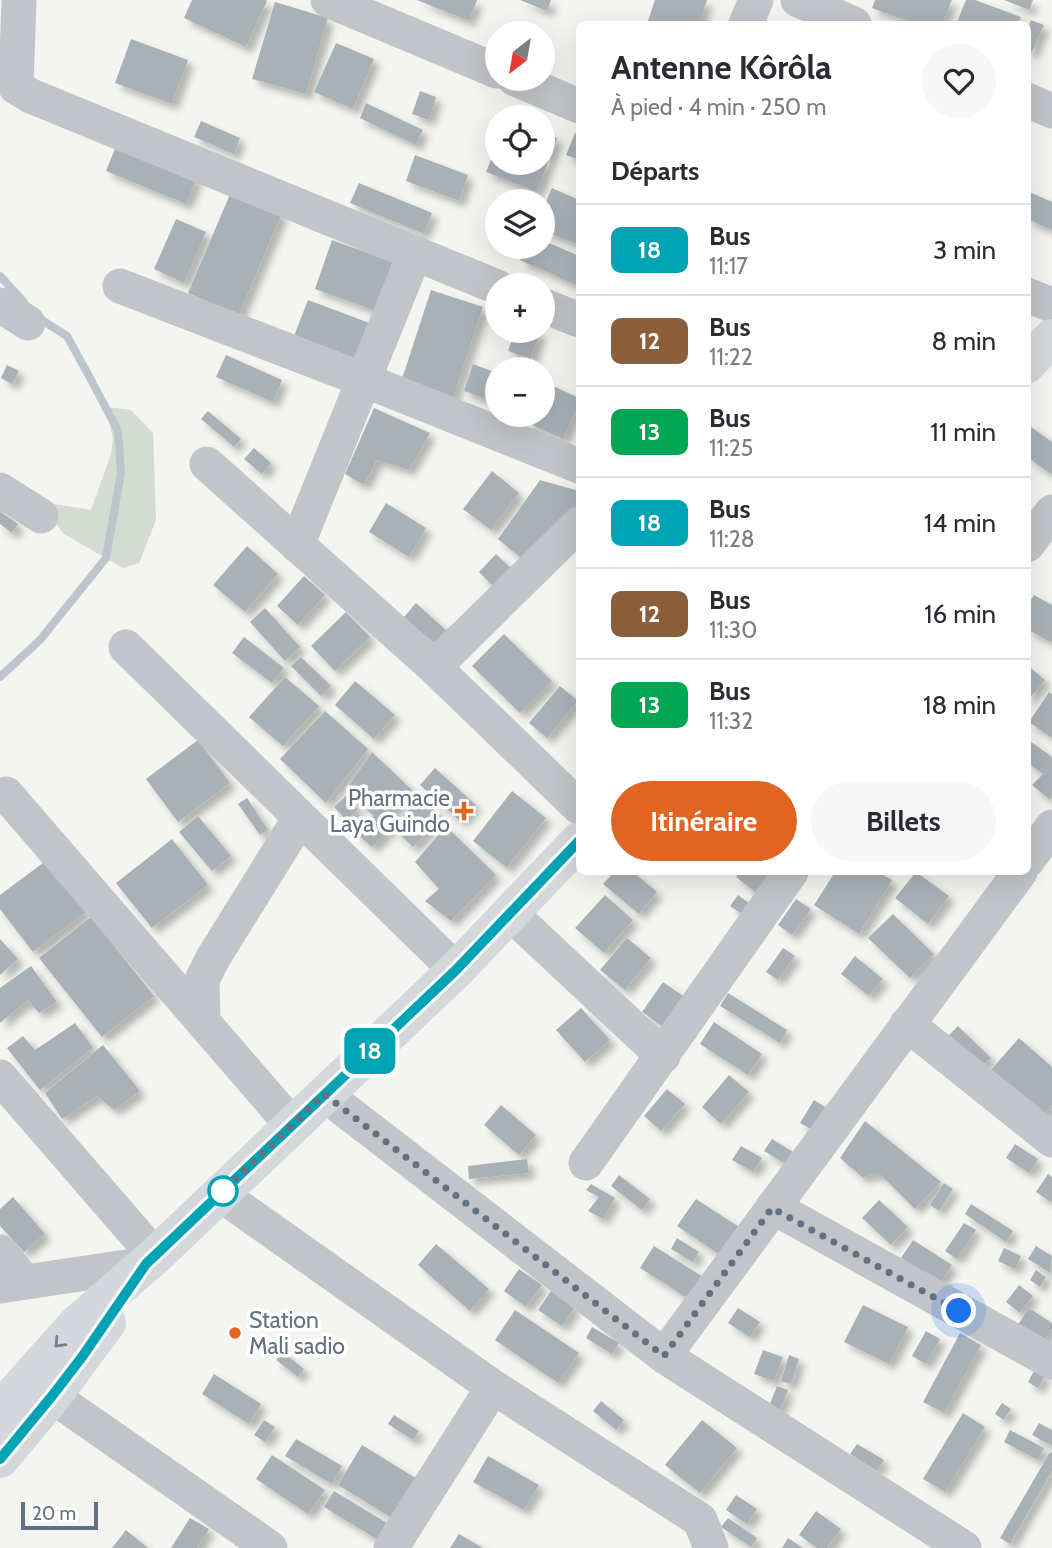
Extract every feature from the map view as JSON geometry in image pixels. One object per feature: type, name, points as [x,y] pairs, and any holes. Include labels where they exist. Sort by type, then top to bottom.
[{"type":"main road","points":[[1031,360],[1052,338]]},
{"type":"main road","points":[[0,1410],[39,1387],[97,1337],[150,1260],[456,970],[576,844]]},
{"type":"main road","points":[[0,1459],[39,1387]]},
{"type":"street","points":[[19,0],[16,87],[31,96],[485,282]]},
{"type":"street","points":[[328,0],[485,66]]},
{"type":"street","points":[[747,21],[756,0]]},
{"type":"street","points":[[798,0],[847,21]]},
{"type":"street","points":[[543,91],[576,105]]},
{"type":"street","points":[[1031,102],[1052,111]]},
{"type":"street","points":[[297,545],[415,253]]},
{"type":"street","points":[[120,286],[576,465]]},
{"type":"street","points":[[1031,297],[1052,305]]},
{"type":"street","points":[[555,310],[576,319]]},
{"type":"street","points":[[207,464],[434,667],[576,804]]},
{"type":"street","points":[[0,490],[41,516]]},
{"type":"street","points":[[1031,540],[1052,512]]},
{"type":"street","points":[[434,667],[576,527]]},
{"type":"street","points":[[126,647],[456,970]]},
{"type":"street","points":[[6,794],[292,1125]]},
{"type":"street","points":[[203,1021],[202,980],[300,818]]},
{"type":"street","points":[[586,1163],[789,875]]},
{"type":"street","points":[[664,1356],[1018,875]]},
{"type":"street","points":[[510,913],[663,1056]]},
{"type":"street","points":[[907,1024],[1052,1140]]},
{"type":"street","points":[[0,1077],[150,1260],[13,1284],[0,1252]]},
{"type":"street","points":[[324,1094],[664,1356],[964,1548]]},
{"type":"street","points":[[220,1194],[493,1387],[700,1520],[711,1548]]},
{"type":"street","points":[[772,1208],[1052,1362]]},
{"type":"street","points":[[39,1387],[270,1548]]},
{"type":"street","points":[[391,1548],[493,1387]]},
{"type":"shaded area","points":[[106,407],[131,410],[153,433],[156,520],[139,563],[123,568],[64,534],[52,518],[54,504],[91,510],[111,454],[113,439]]},
{"type":"building","points":[[192,0],[267,1],[246,47],[184,18]]},
{"type":"building","points":[[417,0],[477,0],[469,21]]},
{"type":"building","points":[[520,0],[551,0],[547,11]]},
{"type":"building","points":[[655,0],[707,0],[700,21],[648,21]]},
{"type":"building","points":[[875,0],[952,0],[943,21],[908,21],[872,8]]},
{"type":"building","points":[[966,0],[975,0],[1021,17],[1019,21],[957,21]]},
{"type":"building","points":[[1004,0],[1033,0],[1029,10]]},
{"type":"building","points":[[275,2],[328,18],[306,94],[252,79]]},
{"type":"building","points":[[1031,20],[1044,25],[1031,54],[1031,21]]},
{"type":"building","points":[[131,39],[188,60],[172,104],[115,83]]},
{"type":"building","points":[[336,43],[374,59],[353,109],[314,92]]},
{"type":"building","points":[[420,91],[436,97],[429,120],[412,114]]},
{"type":"building","points":[[366,103],[423,130],[416,145],[360,118]]},
{"type":"building","points":[[201,121],[240,138],[234,154],[194,137]]},
{"type":"building","points":[[575,133],[576,159],[566,155]]},
{"type":"building","points":[[117,144],[197,178],[186,204],[106,171]]},
{"type":"building","points":[[415,155],[468,175],[459,201],[406,181]]},
{"type":"building","points":[[494,175],[543,175],[538,189],[529,189]]},
{"type":"building","points":[[359,183],[432,213],[424,234],[350,203]]},
{"type":"building","points":[[555,189],[576,199],[576,244],[555,235]]},
{"type":"building","points":[[231,192],[282,213],[239,315],[188,293]]},
{"type":"building","points":[[1031,193],[1052,202],[1052,230],[1031,221]]},
{"type":"building","points":[[176,219],[206,232],[184,283],[154,269]]},
{"type":"building","points":[[332,240],[393,262],[376,311],[315,289]]},
{"type":"building","points":[[555,246],[576,255],[576,285],[555,275],[555,273],[520,260],[555,259]]},
{"type":"building","points":[[431,290],[483,307],[453,399],[401,382]]},
{"type":"building","points":[[308,300],[372,324],[358,360],[294,336]]},
{"type":"building","points":[[511,343],[536,343],[532,357],[508,351]]},
{"type":"building","points":[[226,355],[282,380],[273,402],[216,377]]},
{"type":"building","points":[[473,364],[485,369],[485,399],[464,391]]},
{"type":"building","points":[[7,365],[19,371],[12,384],[1,378]]},
{"type":"building","points":[[555,387],[576,397],[576,411],[563,439],[537,427],[555,427]]},
{"type":"building","points":[[374,408],[430,433],[409,470],[377,460],[364,485],[345,474]]},
{"type":"building","points":[[208,411],[241,439],[234,447],[201,419]]},
{"type":"building","points":[[1031,427],[1052,442],[1052,475],[1031,460]]},
{"type":"building","points":[[254,448],[271,463],[262,474],[244,459]]},
{"type":"building","points":[[492,471],[519,493],[491,530],[463,509]]},
{"type":"building","points":[[540,480],[576,490],[576,522],[528,564],[498,539]]},
{"type":"building","points":[[386,503],[426,528],[409,557],[369,532]]},
{"type":"building","points":[[0,511],[18,524],[12,533],[0,524]]},
{"type":"building","points":[[247,546],[278,574],[245,612],[213,585]]},
{"type":"building","points":[[496,554],[518,575],[500,593],[479,572]]},
{"type":"building","points":[[304,576],[325,595],[298,625],[277,606]]},
{"type":"building","points":[[1034,595],[1052,605],[1052,643],[1031,631],[1031,600]]},
{"type":"building","points":[[416,603],[448,632],[436,645],[404,617]]},
{"type":"building","points":[[265,608],[300,647],[285,661],[250,622]]},
{"type":"building","points":[[346,612],[370,637],[335,671],[311,646]]},
{"type":"building","points":[[504,634],[552,681],[520,713],[472,666]]},
{"type":"building","points":[[244,637],[284,668],[272,683],[232,653]]},
{"type":"building","points":[[301,657],[331,686],[321,696],[291,666]]},
{"type":"building","points":[[1031,668],[1045,680],[1031,696]]},
{"type":"building","points":[[285,677],[319,706],[283,746],[249,717]]},
{"type":"building","points":[[355,681],[395,715],[374,739],[335,705]]},
{"type":"building","points":[[560,686],[576,699],[576,703],[547,738],[529,723]]},
{"type":"building","points":[[1049,692],[1052,694],[1052,738],[1031,723],[1031,719]]},
{"type":"building","points":[[325,711],[368,749],[326,803],[280,759]]},
{"type":"building","points":[[198,740],[230,783],[178,822],[146,779]]},
{"type":"building","points":[[1031,742],[1052,757],[1050,800],[1032,785],[1043,774],[1031,765]]},
{"type":"building","points":[[372,752],[412,790],[388,818],[389,830],[372,847],[354,832],[374,816],[346,790]]},
{"type":"building","points":[[435,768],[476,805],[461,822],[420,785]]},
{"type":"building","points":[[512,791],[546,818],[507,868],[473,841]]},
{"type":"building","points":[[346,796],[358,809],[346,820],[334,807]]},
{"type":"building","points":[[421,797],[442,817],[413,847],[392,827]]},
{"type":"building","points":[[247,798],[268,830],[260,835],[238,804]]},
{"type":"building","points":[[198,816],[231,856],[212,871],[179,832]]},
{"type":"building","points":[[446,826],[496,875],[451,921],[425,901],[439,889],[415,862]]},
{"type":"building","points":[[172,839],[208,885],[152,928],[116,883]]},
{"type":"building","points":[[47,860],[86,912],[33,952],[0,909],[0,895]]},
{"type":"building","points":[[611,875],[637,875],[657,892],[639,914],[603,884]]},
{"type":"building","points":[[738,875],[769,875],[755,892],[736,877]]},
{"type":"building","points":[[833,875],[883,875],[892,880],[859,934],[814,905]]},
{"type":"building","points":[[914,875],[920,875],[949,896],[928,924],[895,898]]},
{"type":"building","points":[[605,895],[633,920],[604,953],[575,928]]},
{"type":"building","points":[[738,895],[749,903],[742,914],[730,906]]},
{"type":"building","points":[[796,899],[811,909],[792,935],[778,925]]},
{"type":"building","points":[[893,914],[934,954],[910,978],[868,938]]},
{"type":"building","points":[[91,917],[154,996],[102,1037],[39,958]]},
{"type":"building","points":[[627,938],[651,958],[625,990],[600,970]]},
{"type":"building","points":[[0,939],[18,959],[0,975]]},
{"type":"building","points":[[783,948],[795,956],[778,980],[766,972]]},
{"type":"building","points":[[855,956],[883,979],[869,996],[841,974]]},
{"type":"building","points":[[31,966],[57,1002],[39,1013],[28,1000],[0,1023],[0,988]]},
{"type":"building","points":[[663,982],[683,996],[662,1026],[642,1012]]},
{"type":"building","points":[[728,993],[787,1030],[780,1043],[720,1006]]},
{"type":"building","points":[[581,1008],[610,1040],[585,1062],[556,1030]]},
{"type":"building","points":[[714,1022],[762,1054],[748,1075],[700,1044]]},
{"type":"building","points":[[75,1023],[93,1048],[40,1090],[7,1048],[23,1036],[35,1050]]},
{"type":"building","points":[[958,1026],[991,1058],[981,1067],[949,1035]]},
{"type":"building","points":[[1019,1038],[1052,1067],[1052,1105],[1042,1117],[990,1071]]},
{"type":"building","points":[[103,1045],[140,1091],[114,1110],[97,1096],[62,1119],[45,1093]]},
{"type":"building","points":[[729,1075],[749,1092],[721,1124],[702,1107]]},
{"type":"building","points":[[667,1089],[685,1104],[661,1131],[644,1116]]},
{"type":"building","points":[[814,1100],[828,1109],[814,1131],[800,1123]]},
{"type":"building","points":[[501,1105],[536,1135],[519,1155],[484,1125]]},
{"type":"building","points":[[865,1121],[941,1182],[915,1209],[881,1175],[870,1174],[863,1178],[840,1158]]},
{"type":"building","points":[[772,1139],[793,1152],[786,1164],[764,1151]]},
{"type":"building","points":[[1015,1144],[1038,1159],[1029,1173],[1006,1158]]},
{"type":"building","points":[[741,1146],[762,1158],[753,1172],[732,1160]]},
{"type":"building","points":[[527,1159],[529,1173],[469,1179],[468,1166]]},
{"type":"building","points":[[1048,1174],[1052,1177],[1052,1203],[1036,1192]]},
{"type":"building","points":[[619,1175],[650,1199],[642,1210],[611,1186]]},
{"type":"building","points":[[944,1183],[953,1189],[939,1211],[930,1205]]},
{"type":"building","points":[[591,1184],[615,1198],[603,1219],[588,1211],[599,1197],[586,1190]]},
{"type":"building","points":[[13,1197],[45,1234],[24,1252],[0,1226],[0,1209]]},
{"type":"building","points":[[696,1199],[739,1227],[720,1255],[677,1226]]},
{"type":"building","points":[[879,1200],[908,1227],[891,1245],[862,1218]]},
{"type":"building","points":[[971,1204],[1013,1231],[1006,1242],[965,1214]]},
{"type":"building","points":[[964,1223],[976,1230],[957,1259],[945,1251]]},
{"type":"building","points":[[677,1238],[699,1252],[693,1262],[671,1249]]},
{"type":"building","points":[[913,1240],[952,1265],[940,1283],[901,1258]]},
{"type":"building","points":[[436,1244],[489,1289],[470,1311],[418,1265]]},
{"type":"building","points":[[654,1246],[703,1277],[689,1299],[640,1268]]},
{"type":"building","points":[[1036,1246],[1052,1256],[1050,1273],[1028,1259]]},
{"type":"building","points":[[1004,1248],[1021,1256],[1015,1269],[998,1261]]},
{"type":"building","points":[[519,1269],[542,1285],[526,1307],[504,1291]]},
{"type":"building","points":[[1036,1270],[1046,1277],[1040,1287],[1030,1280]]},
{"type":"building","points":[[1019,1285],[1033,1296],[1020,1313],[1006,1302]]},
{"type":"building","points":[[551,1291],[575,1307],[562,1326],[538,1310]]},
{"type":"building","points":[[863,1305],[908,1327],[889,1364],[844,1342]]},
{"type":"building","points":[[738,1308],[760,1322],[750,1337],[728,1323]]},
{"type":"building","points":[[1029,1308],[1052,1323],[1052,1329],[1042,1344],[1017,1326]]},
{"type":"building","points":[[515,1310],[579,1353],[558,1383],[495,1340]]},
{"type":"building","points":[[592,1327],[619,1343],[612,1354],[586,1338]]},
{"type":"building","points":[[926,1331],[940,1339],[926,1364],[912,1356]]},
{"type":"building","points":[[960,1333],[981,1345],[944,1413],[923,1402]]},
{"type":"building","points":[[763,1350],[783,1357],[774,1381],[754,1374]]},
{"type":"building","points":[[283,1352],[304,1369],[298,1377],[276,1360]]},
{"type":"building","points":[[789,1355],[799,1359],[791,1384],[781,1381]]},
{"type":"building","points":[[1035,1369],[1045,1375],[1038,1388],[1028,1382]]},
{"type":"building","points":[[214,1374],[261,1404],[249,1424],[202,1394]]},
{"type":"building","points":[[777,1386],[788,1390],[780,1411],[769,1406]]},
{"type":"building","points":[[601,1401],[624,1420],[616,1430],[593,1411]]},
{"type":"building","points":[[1002,1403],[1011,1409],[1004,1420],[995,1414]]},
{"type":"building","points":[[963,1413],[985,1427],[945,1492],[923,1479]]},
{"type":"building","points":[[394,1415],[419,1431],[413,1440],[388,1424]]},
{"type":"building","points":[[264,1420],[275,1427],[265,1442],[254,1435]]},
{"type":"building","points":[[702,1420],[737,1448],[700,1493],[665,1465]]},
{"type":"building","points":[[1039,1423],[1052,1430],[1052,1446],[1032,1435]]},
{"type":"building","points":[[1010,1430],[1044,1448],[1038,1460],[1004,1442]]},
{"type":"building","points":[[296,1439],[342,1466],[332,1484],[285,1456]]},
{"type":"building","points":[[857,1444],[884,1460],[877,1471],[850,1454]]},
{"type":"building","points":[[362,1445],[422,1482],[397,1521],[338,1485]]},
{"type":"building","points":[[1050,1452],[1052,1471],[1010,1544],[1000,1538]]},
{"type":"building","points":[[272,1455],[325,1490],[308,1514],[256,1479]]},
{"type":"building","points":[[488,1456],[539,1485],[524,1510],[473,1482]]},
{"type":"building","points":[[334,1491],[390,1525],[380,1541],[324,1507]]},
{"type":"building","points":[[736,1495],[757,1509],[747,1524],[726,1510]]},
{"type":"building","points":[[816,1511],[841,1529],[827,1548],[817,1548],[799,1535]]},
{"type":"building","points":[[190,1518],[209,1529],[197,1548],[171,1548]]},
{"type":"building","points":[[728,1518],[757,1538],[751,1547],[721,1527]]},
{"type":"building","points":[[126,1530],[148,1548],[112,1548]]},
{"type":"building","points":[[459,1534],[483,1548],[450,1548]]},
{"type":"building","points":[[788,1538],[803,1548],[782,1548]]},
{"type":"waterway","points":[[0,276],[24,302]]},
{"type":"waterway","points":[[0,677],[40,640],[106,558],[121,472],[118,431],[89,376],[67,336],[37,317]]},
{"type":"bus line","name":"18","points":[[0,1459],[97,1337],[146,1264],[456,970],[576,844]]},
{"type":"place","name":"Pharmacie Laya Guindo","points":[[464,811]]},
{"type":"place","name":"Station Mali sadio","points":[[235,1333]]},
{"type":"route","points":[[223,1191],[220,1194],[324,1094],[664,1356],[772,1208],[959,1311]]}]
